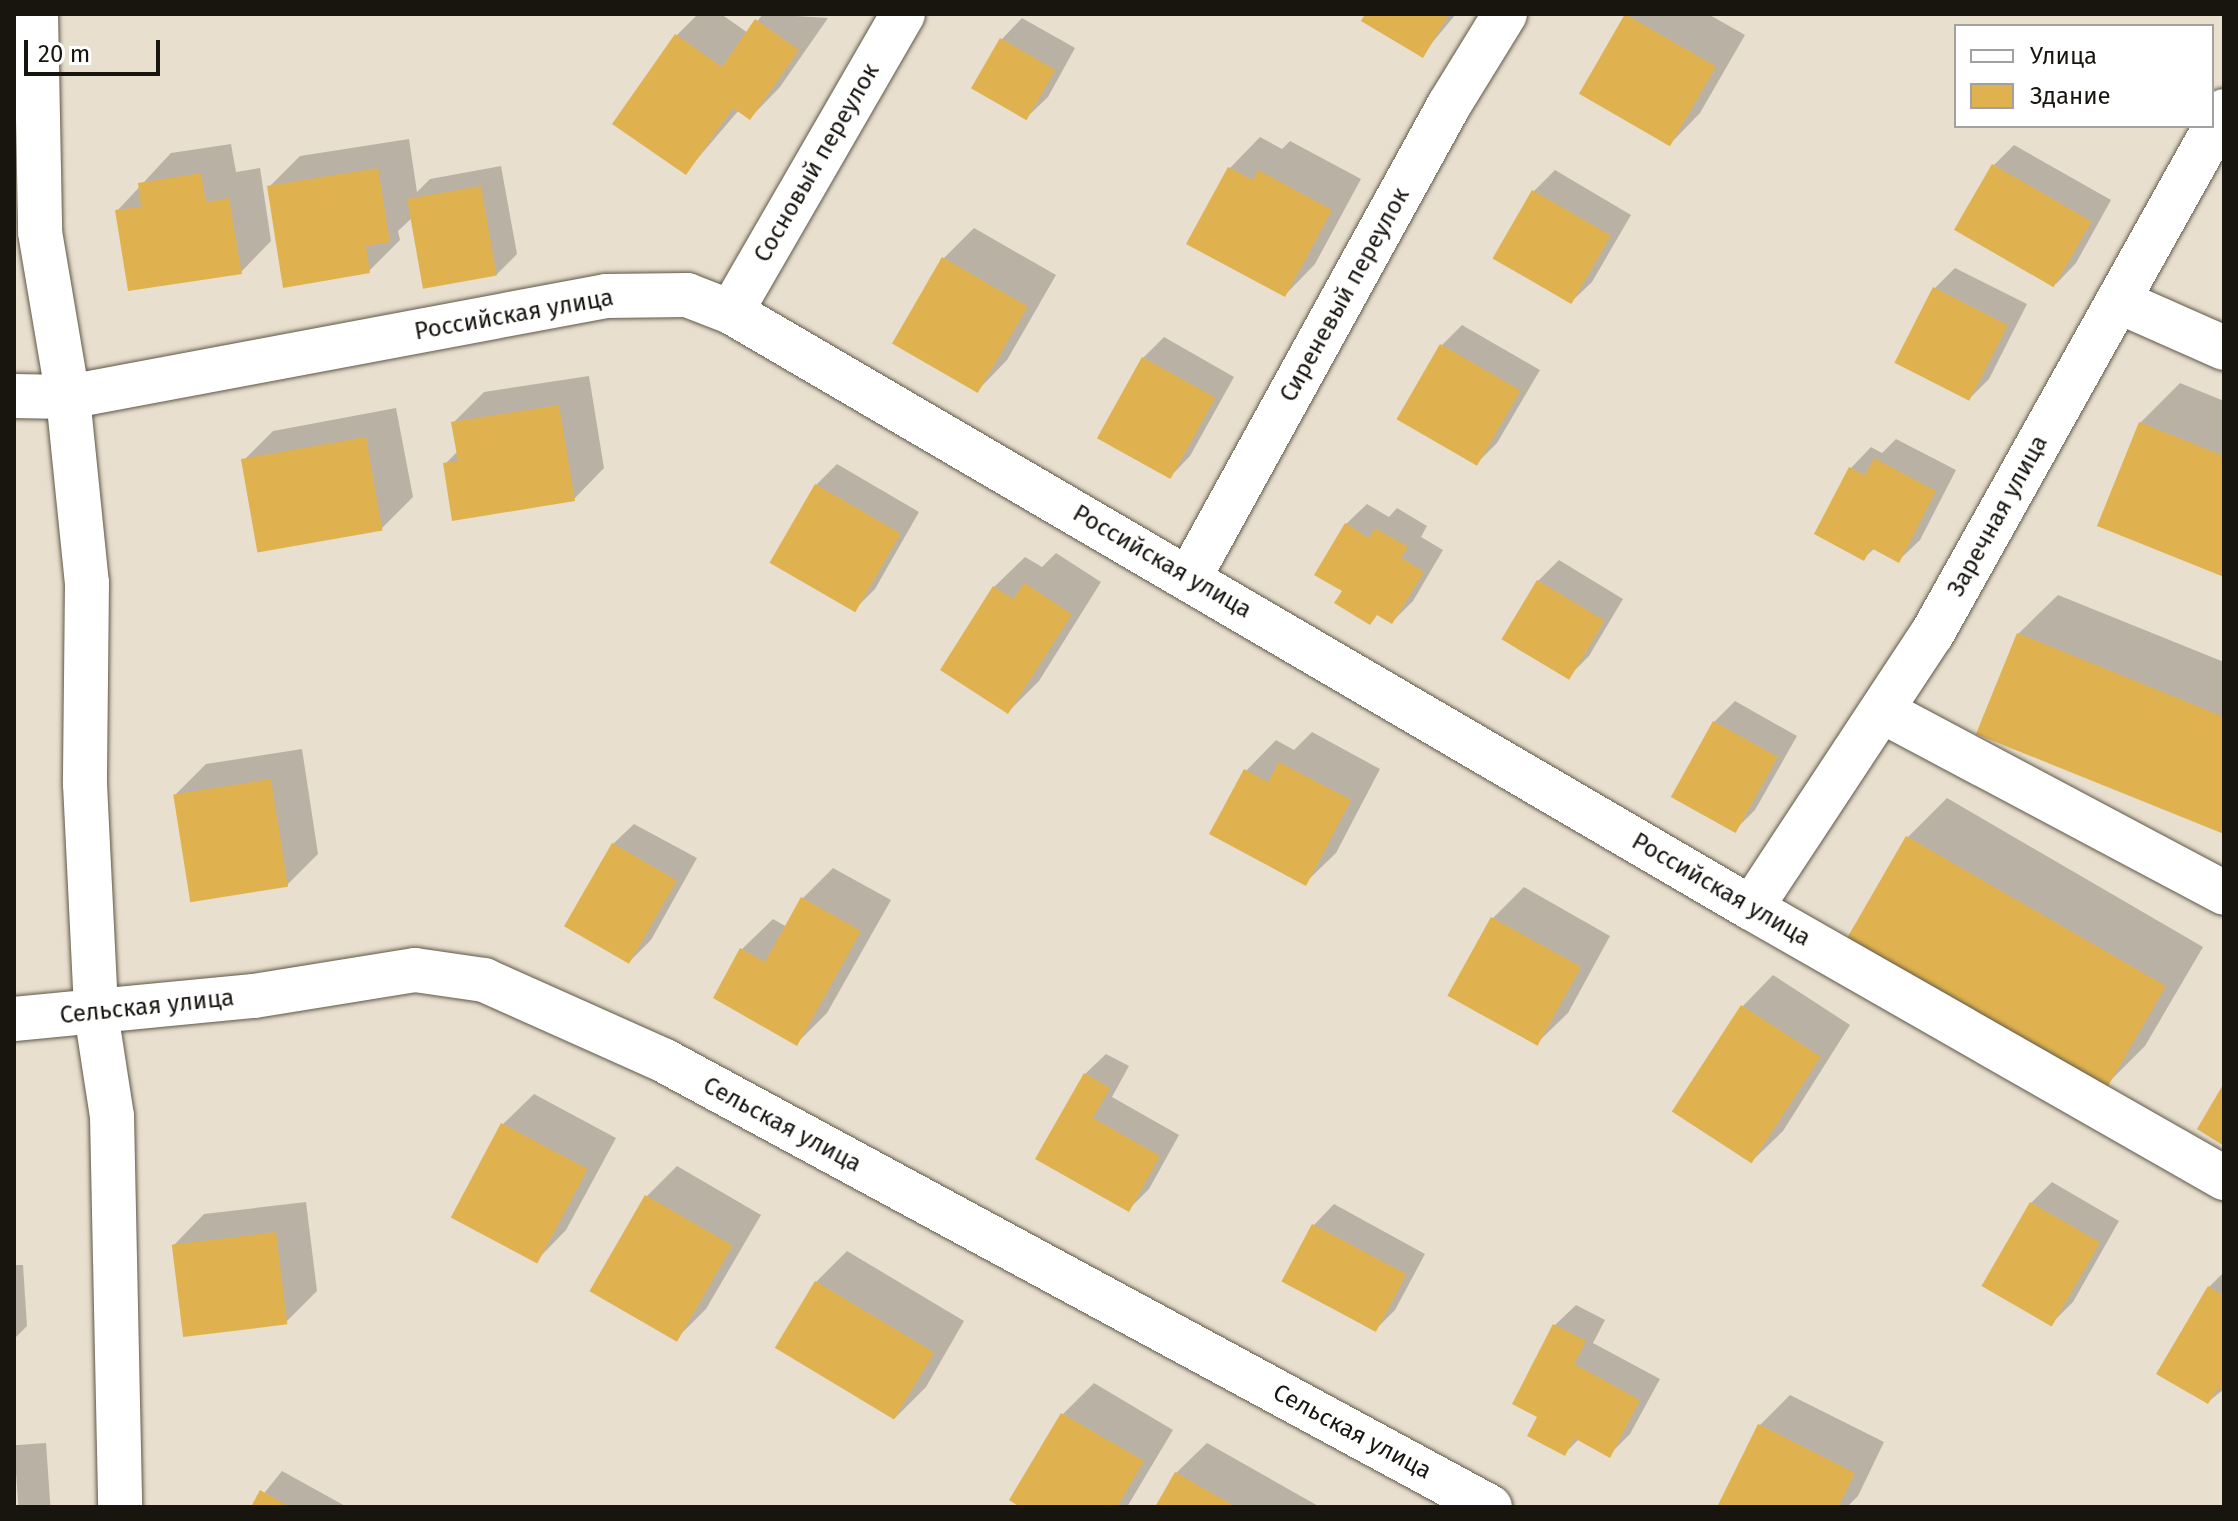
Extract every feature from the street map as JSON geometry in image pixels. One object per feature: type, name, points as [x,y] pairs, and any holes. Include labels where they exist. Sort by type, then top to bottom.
[{"type":"street","points":[[36,14],[40,232],[68,397],[87,583],[85,784],[96,1013],[112,1116],[120,1507]]},
{"type":"street","name":"Сосновый переулок","points":[[731,312],[903,14]]},
{"type":"street","name":"Сиреневый переулок","points":[[1189,578],[1449,105],[1505,14]]},
{"type":"street","name":"Заречная улица","points":[[1751,908],[1932,634],[2224,111]]},
{"type":"street","name":"Российская улица","points":[[14,396],[68,397],[606,296],[687,295],[731,312],[1751,908],[2224,1178]]},
{"type":"street","points":[[2118,301],[2224,348]]},
{"type":"street","points":[[1882,711],[2224,893]]},
{"type":"street","name":"Сельская улица","points":[[14,1019],[254,996],[415,970],[484,980],[663,1060],[1490,1507]]},
{"type":"building","points":[[1365,14],[1449,14],[1423,58],[1361,21]]},
{"type":"building","points":[[1625,14],[1716,66],[1670,146],[1579,94]]},
{"type":"building","points":[[755,19],[799,50],[750,120],[733,108],[686,175],[612,124],[675,34],[722,67]]},
{"type":"building","points":[[1000,38],[1055,70],[1026,120],[971,88]]},
{"type":"building","points":[[1992,164],[2092,222],[2054,287],[1954,230]]},
{"type":"building","points":[[1228,167],[1253,180],[1258,170],[1332,210],[1285,297],[1186,244]]},
{"type":"building","points":[[378,168],[390,242],[366,246],[370,273],[283,288],[267,186]]},
{"type":"building","points":[[201,173],[206,202],[229,198],[242,274],[128,291],[115,210],[141,207],[138,183]]},
{"type":"building","points":[[481,186],[497,276],[423,289],[407,199]]},
{"type":"building","points":[[1532,190],[1611,236],[1571,304],[1492,258]]},
{"type":"building","points":[[942,257],[1028,306],[978,393],[892,344]]},
{"type":"building","points":[[1933,287],[2008,325],[1969,401],[1894,363]]},
{"type":"building","points":[[1440,344],[1521,390],[1477,466],[1396,419]]},
{"type":"building","points":[[1142,357],[1215,398],[1170,479],[1097,438]]},
{"type":"building","points":[[559,405],[575,501],[452,521],[443,463],[458,461],[451,422]]},
{"type":"building","points":[[2139,422],[2224,456],[2224,577],[2097,526]]},
{"type":"building","points":[[366,437],[382,531],[257,553],[241,459]]},
{"type":"building","points":[[1874,458],[1936,491],[1899,563],[1871,548],[1864,561],[1814,534],[1849,467],[1865,475]]},
{"type":"building","points":[[815,484],[901,534],[855,612],[770,563]]},
{"type":"building","points":[[1345,523],[1369,538],[1375,528],[1408,547],[1401,558],[1424,572],[1392,624],[1377,615],[1370,625],[1334,603],[1342,591],[1314,575]]},
{"type":"building","points":[[1537,580],[1605,621],[1569,680],[1501,639]]},
{"type":"building","points":[[1024,583],[1072,614],[1008,714],[940,670],[993,586],[1013,599]]},
{"type":"building","points":[[2017,633],[2224,717],[2224,834],[1976,734]]},
{"type":"building","points":[[1713,721],[1778,757],[1736,833],[1671,797]]},
{"type":"building","points":[[1279,762],[1351,800],[1306,886],[1209,834],[1244,769],[1268,782]]},
{"type":"building","points":[[271,779],[288,887],[190,902],[173,794]]},
{"type":"building","points":[[1906,836],[2166,986],[2107,1087],[1848,937]]},
{"type":"building","points":[[612,843],[677,880],[629,964],[564,926]]},
{"type":"building","points":[[801,897],[861,931],[797,1046],[713,998],[740,948],[765,962]]},
{"type":"building","points":[[1491,917],[1581,967],[1537,1046],[1447,996]]},
{"type":"building","points":[[1741,1005],[1821,1057],[1752,1163],[1672,1112]]},
{"type":"building","points":[[1084,1073],[1110,1088],[1093,1118],[1160,1156],[1129,1212],[1035,1159]]},
{"type":"building","points":[[2224,1083],[2224,1146],[2197,1129]]},
{"type":"building","points":[[501,1123],[588,1169],[537,1263],[451,1217]]},
{"type":"building","points":[[645,1195],[732,1246],[677,1342],[590,1291]]},
{"type":"building","points":[[2030,1202],[2100,1242],[2052,1327],[1982,1286]]},
{"type":"building","points":[[1312,1224],[1406,1274],[1376,1332],[1281,1281]]},
{"type":"building","points":[[276,1232],[287,1324],[183,1337],[172,1245]]},
{"type":"building","points":[[815,1281],[934,1353],[894,1419],[775,1348]]},
{"type":"building","points":[[2208,1286],[2224,1296],[2224,1391],[2218,1388],[2208,1404],[2156,1374]]},
{"type":"building","points":[[1553,1324],[1586,1341],[1574,1364],[1640,1400],[1610,1458],[1574,1438],[1565,1456],[1527,1436],[1537,1417],[1512,1404]]},
{"type":"building","points":[[1061,1413],[1144,1461],[1117,1507],[1020,1507],[1009,1500]]},
{"type":"building","points":[[1758,1424],[1855,1473],[1838,1507],[1717,1507]]},
{"type":"building","points":[[1175,1472],[1236,1507],[1155,1507]]},
{"type":"building","points":[[260,1490],[290,1507],[251,1507]]}]
